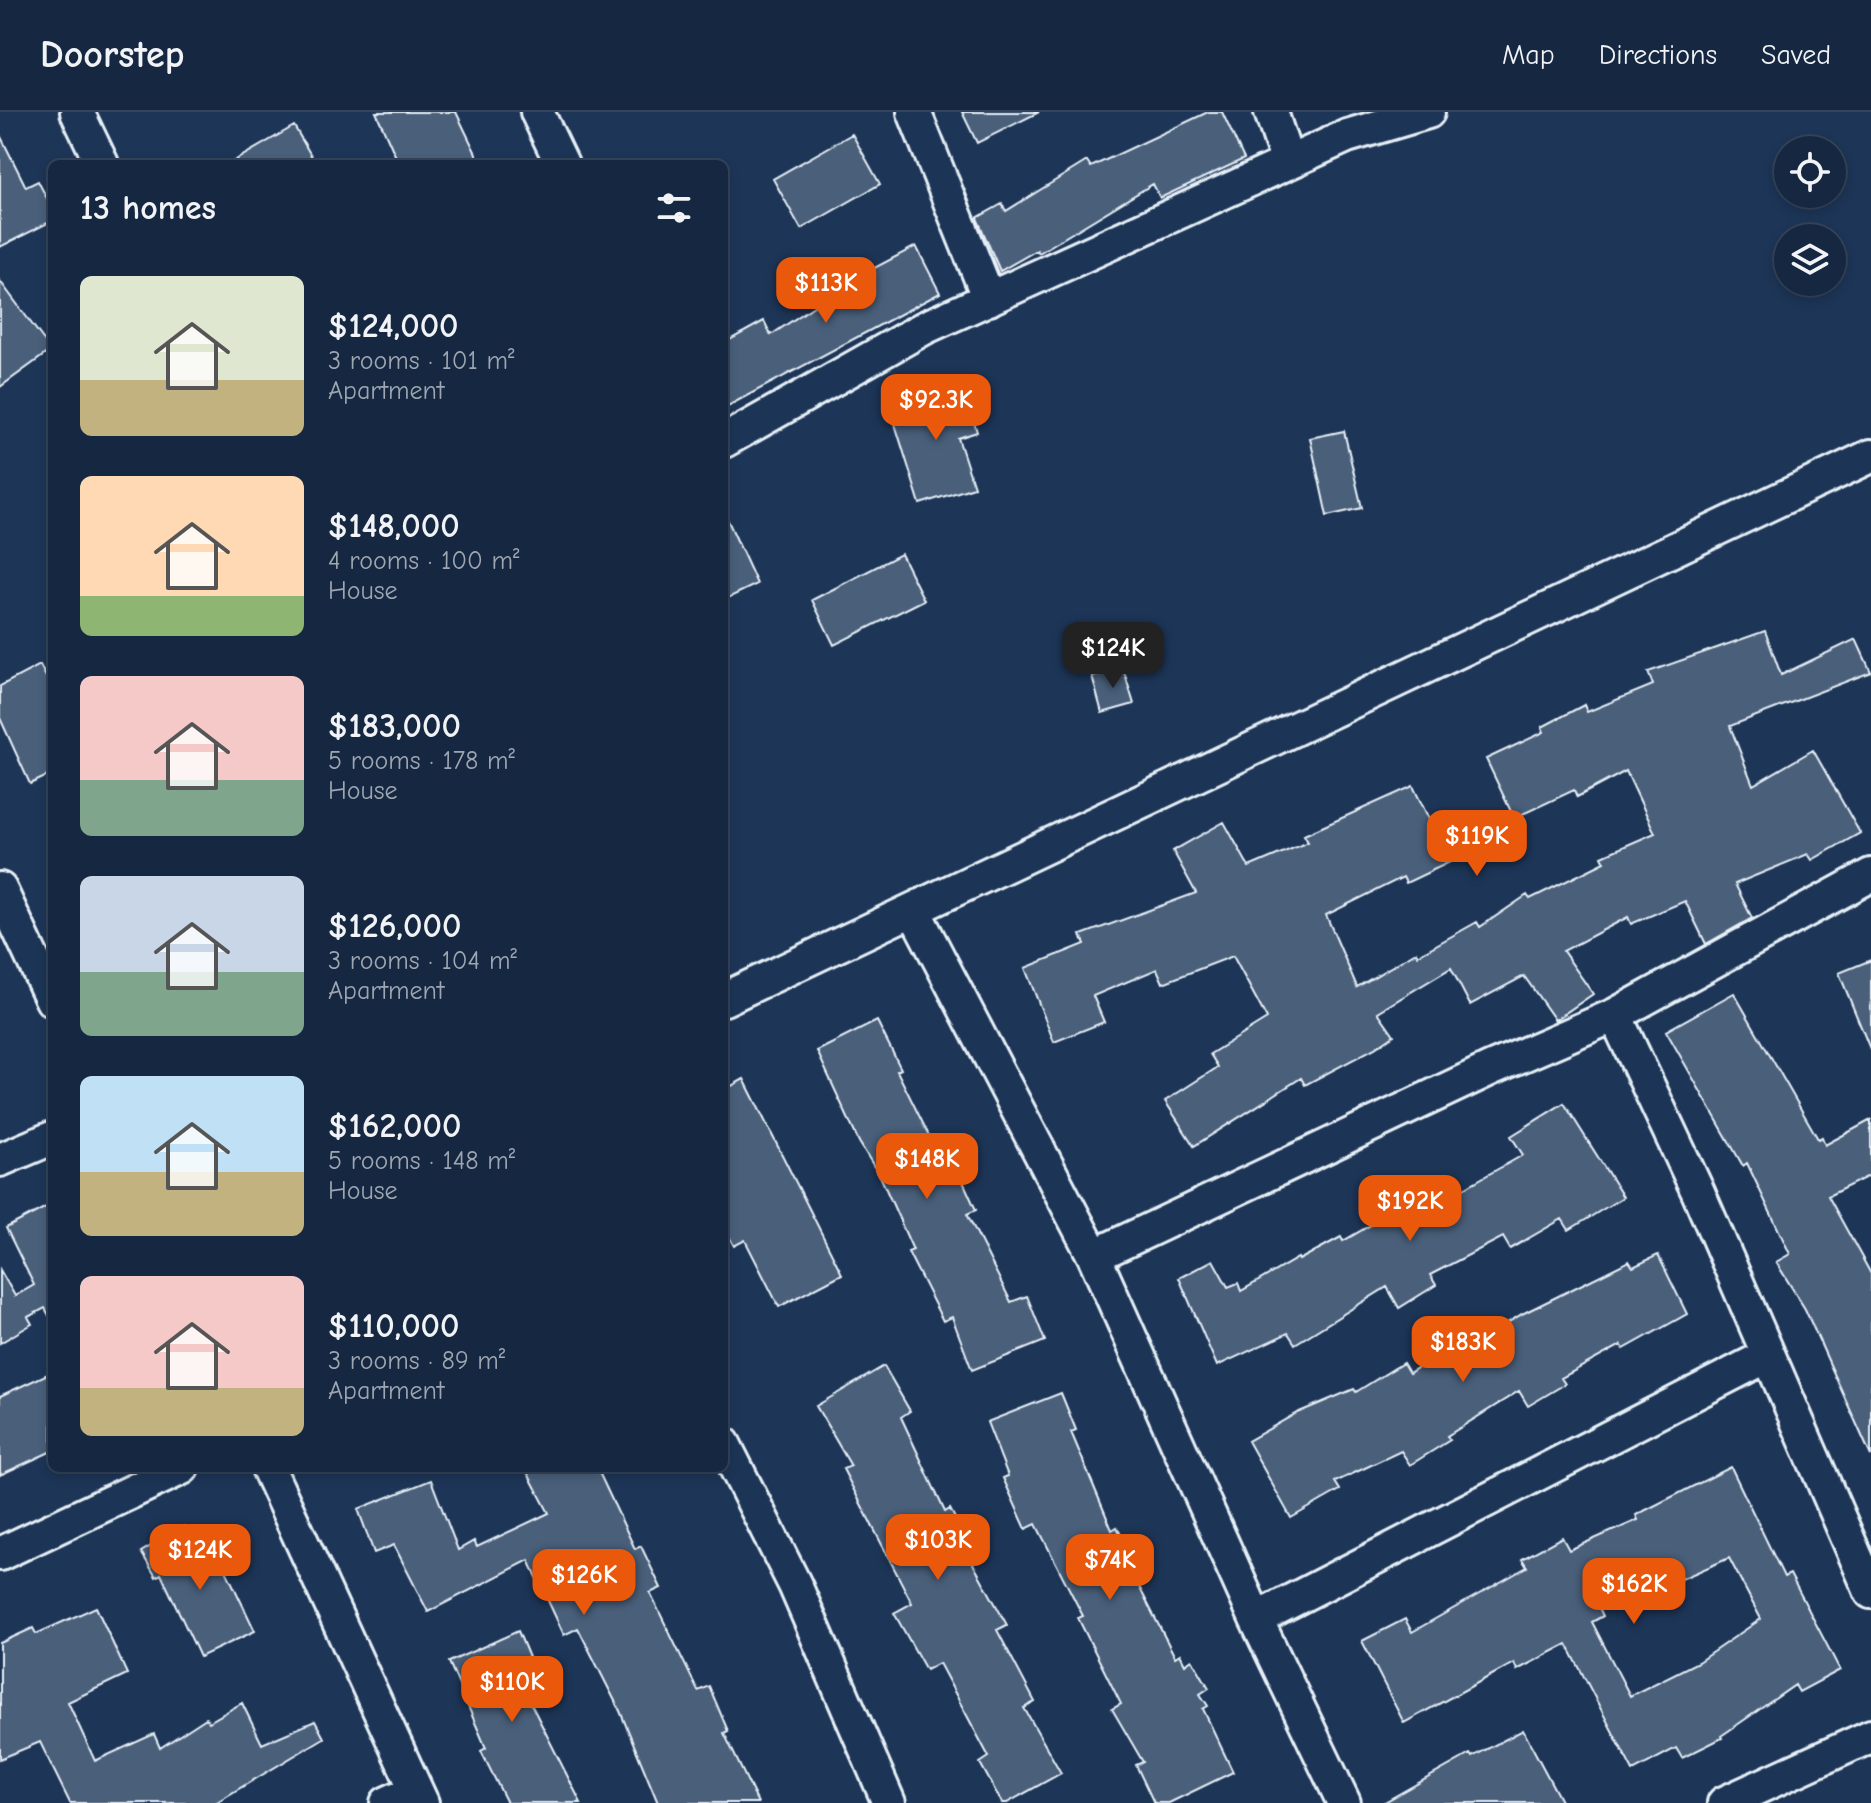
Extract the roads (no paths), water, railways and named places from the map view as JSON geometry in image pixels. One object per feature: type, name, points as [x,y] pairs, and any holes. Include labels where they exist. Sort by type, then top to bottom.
[{"type":"street","points":[[77,112],[100,160]]},
{"type":"street","points":[[537,112],[560,160]]},
{"type":"street","points":[[914,112],[989,299]]},
{"type":"street","points":[[1271,112],[1288,163]]},
{"type":"street","points":[[728,439],[924,328],[1347,136],[1428,112]]},
{"type":"street","points":[[728,997],[1871,456]]},
{"type":"street","points":[[1094,1256],[1490,1069],[1615,1015],[1871,875]]},
{"type":"street","points":[[0,889],[48,991]]},
{"type":"street","points":[[914,911],[1094,1256],[1256,1619],[1344,1803]]},
{"type":"street","points":[[1615,1015],[1698,1192],[1871,1592]]},
{"type":"street","points":[[0,1160],[48,1140]]},
{"type":"street","points":[[1256,1619],[1767,1356]]},
{"type":"street","points":[[728,1452],[795,1585],[889,1803]]},
{"type":"street","points":[[0,1554],[174,1472]]},
{"type":"street","points":[[270,1472],[409,1799]]},
{"type":"street","points":[[1724,1803],[1871,1736]]}]
